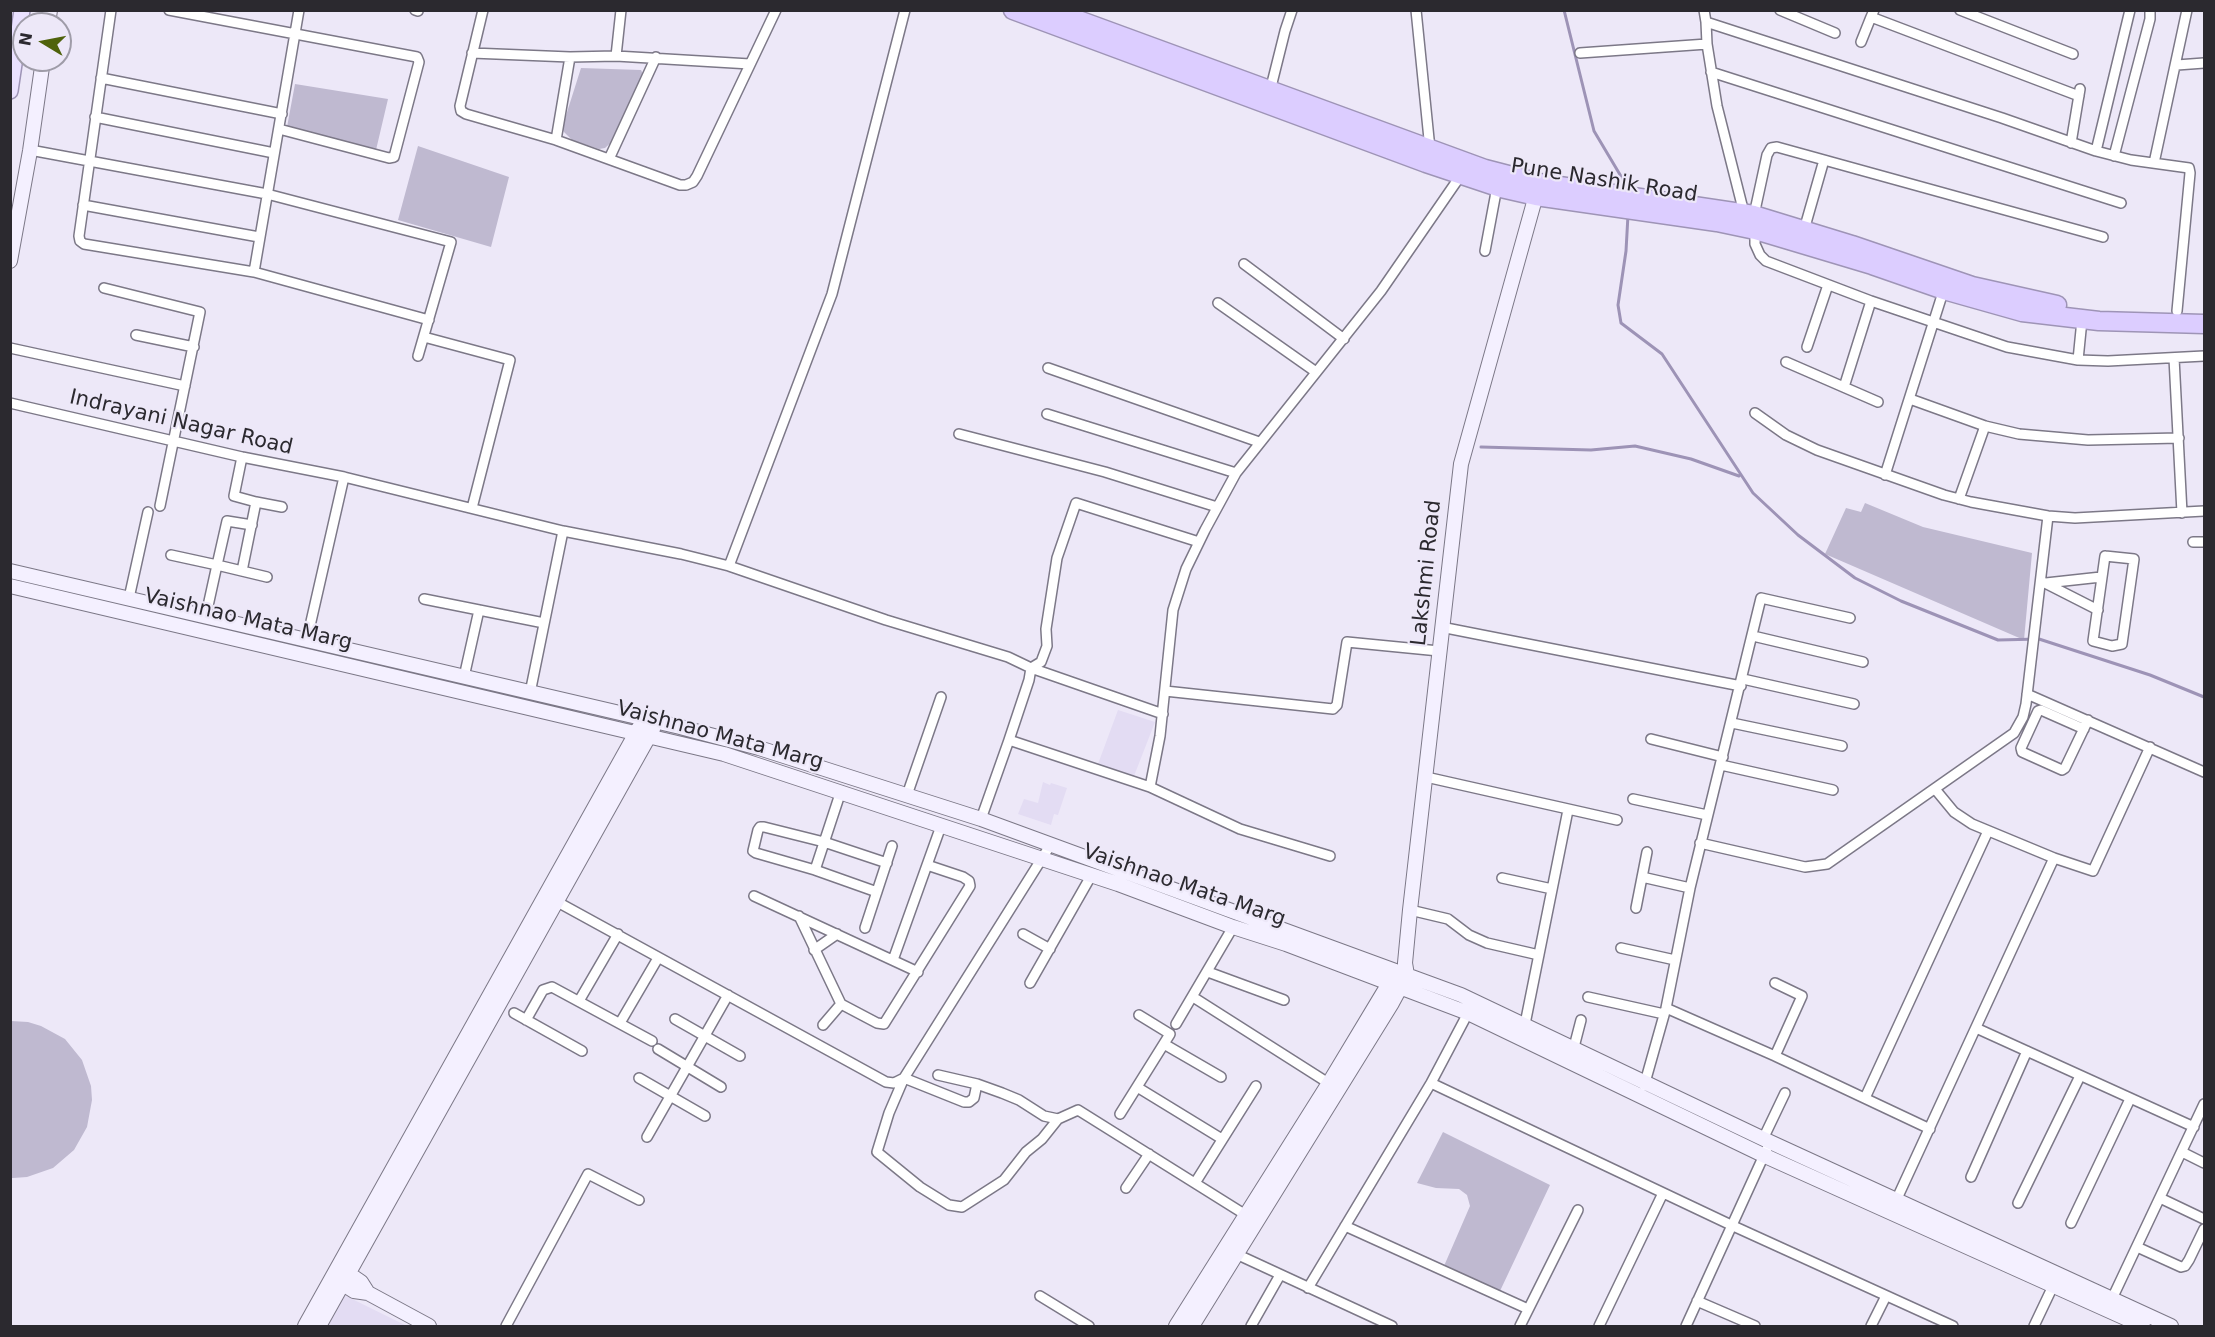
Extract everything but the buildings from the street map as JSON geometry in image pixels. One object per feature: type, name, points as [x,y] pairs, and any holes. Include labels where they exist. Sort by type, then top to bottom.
[{"type":"highway","name":"Pune Nashik Road","points":[[1013,10],[1497,187],[1537,190],[1717,222],[1751,219],[1804,230],[2022,312],[2082,320],[2205,324]]},
{"type":"highway","name":"Pune Nashik Road","points":[[1051,10],[1537,190]]},
{"type":"highway","name":"Pune Nashik Road","points":[[1751,219],[1872,265],[1946,284],[2046,304],[2109,310],[2205,311]]},
{"type":"main road","points":[[10,91],[22,10]]},
{"type":"main road","points":[[10,261],[41,72]]},
{"type":"main road","name":"Lakshmi Road","points":[[1400,976],[1426,777],[1461,464],[1537,190]]},
{"type":"main road","name":"Vaishnao Mata Marg","points":[[10,571],[651,720],[759,748],[981,819],[1400,976]]},
{"type":"main road","name":"Vaishnao Mata Marg","points":[[10,586],[724,754],[1043,858],[1233,927],[1400,976]]},
{"type":"main road","points":[[133,598],[134,615]]},
{"type":"main road","points":[[305,1326],[340,1275],[651,720]]},
{"type":"main road","points":[[1400,976],[1468,1013],[1640,1097],[1765,1145]]},
{"type":"main road","points":[[1400,976],[1461,995],[1574,1047],[1646,1081],[1765,1145],[2109,1305],[2143,1326]]},
{"type":"main road","points":[[1192,1326],[1231,1251],[1400,976]]},
{"type":"main road","points":[[1893,1206],[2053,1286],[2171,1326]]},
{"type":"main road","points":[[1176,1326],[1231,1251]]},
{"type":"main road","points":[[340,1275],[354,1291],[369,1293],[429,1326]]},
{"type":"main road","points":[[319,1326],[340,1275]]},
{"type":"street","points":[[111,10],[89,159],[80,241],[84,244],[254,272],[429,320]]},
{"type":"street","points":[[169,10],[412,54],[417,57],[419,62],[394,157],[389,158],[279,129]]},
{"type":"street","points":[[254,272],[300,10]]},
{"type":"street","points":[[483,10],[460,106],[461,111],[556,140],[680,185],[693,182],[776,10]]},
{"type":"street","points":[[616,56],[621,10]]},
{"type":"street","points":[[729,566],[832,294],[905,10]]},
{"type":"street","points":[[1270,91],[1292,10]]},
{"type":"street","points":[[1416,10],[1430,149]]},
{"type":"street","points":[[1704,10],[1717,106],[1751,219],[1755,244],[1766,261],[1871,301],[2007,347],[2078,360],[2108,361],[2205,356]]},
{"type":"street","points":[[1780,10],[1835,33]]},
{"type":"street","points":[[1960,10],[2073,54]]},
{"type":"street","points":[[2096,151],[2130,10]]},
{"type":"street","points":[[2114,156],[2151,10]]},
{"type":"street","points":[[2154,163],[2177,65],[2187,10]]},
{"type":"street","points":[[1861,42],[1873,14],[2079,93],[2071,142]]},
{"type":"street","points":[[1706,22],[2096,151],[2154,163],[2186,166],[2190,173],[2177,311]]},
{"type":"street","points":[[1580,54],[1707,44]]},
{"type":"street","points":[[472,53],[570,57],[656,57],[750,64]]},
{"type":"street","points":[[556,140],[570,57]]},
{"type":"street","points":[[609,159],[656,57]]},
{"type":"street","points":[[2177,65],[2205,63]]},
{"type":"street","points":[[1711,72],[2121,203]]},
{"type":"street","points":[[101,78],[282,114]]},
{"type":"street","points":[[95,117],[274,153]]},
{"type":"street","points":[[1751,219],[1767,155],[1771,148],[1777,147],[2103,237]]},
{"type":"street","points":[[30,150],[89,159],[267,194],[451,242],[418,356]]},
{"type":"street","points":[[1804,230],[1824,160]]},
{"type":"street","points":[[1150,787],[1163,714],[1173,610],[1186,569],[1199,542],[1236,473],[1344,339],[1408,254],[1461,175]]},
{"type":"street","points":[[1485,251],[1497,187]]},
{"type":"street","points":[[83,205],[259,237]]},
{"type":"street","points":[[1244,264],[1344,339]]},
{"type":"street","points":[[1885,475],[1946,284]]},
{"type":"street","points":[[1807,347],[1828,285]]},
{"type":"street","points":[[104,288],[201,312],[160,506]]},
{"type":"street","points":[[1844,387],[1871,301]]},
{"type":"street","points":[[1218,303],[1316,372]]},
{"type":"street","points":[[2078,360],[2082,320]]},
{"type":"street","points":[[136,335],[194,347]]},
{"type":"street","points":[[424,337],[510,360],[472,508]]},
{"type":"street","points":[[10,348],[185,386]]},
{"type":"street","points":[[2174,358],[2182,513]]},
{"type":"street","points":[[1786,362],[1878,402]]},
{"type":"street","points":[[1048,368],[1259,442]]},
{"type":"street","points":[[1910,399],[1985,426],[2019,434],[2088,440],[2179,438]]},
{"type":"street","name":"Indrayani Nagar Road","points":[[10,403],[242,457],[344,477],[563,531],[681,554],[729,566],[886,620],[1008,657],[1031,668],[1163,714]]},
{"type":"street","points":[[1755,413],[1786,435],[1817,450],[1959,499],[2048,516],[2103,518],[2205,511]]},
{"type":"street","points":[[1047,414],[1236,473]]},
{"type":"street","points":[[1959,499],[1985,426]]},
{"type":"street","points":[[959,434],[1095,469],[1217,507]]},
{"type":"street","points":[[242,457],[234,496],[282,507]]},
{"type":"street","points":[[307,639],[344,477]]},
{"type":"street","points":[[242,571],[256,502]]},
{"type":"street","points":[[981,819],[1029,680],[1031,668],[1041,662],[1047,646],[1046,629],[1057,558],[1076,503],[1199,542]]},
{"type":"street","points":[[133,598],[148,512]]},
{"type":"street","points":[[1700,843],[1805,867],[1817,867],[1841,855],[2013,733],[2023,717],[2027,694],[2037,612],[2044,582],[2048,516]]},
{"type":"street","points":[[206,615],[227,521],[252,525]]},
{"type":"street","points":[[530,693],[563,531]]},
{"type":"street","points":[[2193,543],[2205,542]]},
{"type":"street","points":[[171,555],[267,576]]},
{"type":"street","points":[[2105,556],[2134,559],[2122,644],[2112,646],[2093,641],[2098,610],[2105,556]]},
{"type":"street","points":[[2044,582],[2102,577]]},
{"type":"street","points":[[2044,582],[2098,610]]},
{"type":"street","points":[[1640,1097],[1665,1011],[1700,843],[1732,723],[1761,598],[1850,618]]},
{"type":"street","points":[[424,599],[544,624]]},
{"type":"street","points":[[464,677],[479,610]]},
{"type":"street","points":[[1441,627],[1854,704]]},
{"type":"street","points":[[1753,636],[1863,662]]},
{"type":"street","points":[[1165,691],[1333,709],[1337,705],[1347,642],[1439,651]]},
{"type":"street","points":[[2027,694],[2086,725]]},
{"type":"street","points":[[907,795],[941,697]]},
{"type":"street","points":[[2086,725],[2062,770],[2022,752],[2021,748],[2038,711],[2041,710],[2086,725],[2151,747],[2205,772]]},
{"type":"street","points":[[1732,723],[1842,746]]},
{"type":"street","points":[[1651,739],[1722,761],[1833,790]]},
{"type":"street","points":[[1009,740],[1150,787],[1240,829],[1330,856]]},
{"type":"street","points":[[1935,789],[1954,812],[1972,824],[2090,871],[2095,869],[2151,747]]},
{"type":"street","points":[[1426,777],[1617,820]]},
{"type":"street","points":[[815,870],[840,791]]},
{"type":"street","points":[[1634,799],[1707,815]]},
{"type":"street","points":[[1525,1024],[1568,810]]},
{"type":"street","points":[[893,960],[941,826]]},
{"type":"street","points":[[877,892],[753,851],[758,830],[764,827],[824,842],[887,863]]},
{"type":"street","points":[[1865,1098],[1988,831]]},
{"type":"street","points":[[1051,844],[904,1078],[889,1113],[877,1152],[920,1187],[949,1205],[962,1207],[1004,1180],[1026,1152],[1042,1139],[1058,1119],[1078,1110],[1251,1218]]},
{"type":"street","points":[[865,928],[892,846]]},
{"type":"street","points":[[1636,908],[1647,852]]},
{"type":"street","points":[[1893,1206],[2054,858]]},
{"type":"street","points":[[799,916],[841,1004],[877,1023],[884,1024],[970,886],[969,881],[963,877],[927,864]]},
{"type":"street","points":[[1030,983],[1092,876]]},
{"type":"street","points":[[1642,877],[1690,888]]},
{"type":"street","points":[[1502,878],[1552,889]]},
{"type":"street","points":[[754,896],[918,972]]},
{"type":"street","points":[[550,898],[886,1082],[894,1083],[904,1078],[964,1102],[969,1102],[974,1098],[977,1084]]},
{"type":"street","points":[[1410,910],[1448,919],[1469,935],[1487,943],[1539,955]]},
{"type":"street","points":[[1176,1024],[1233,927]]},
{"type":"street","points":[[579,1001],[618,934]]},
{"type":"street","points":[[814,950],[837,934]]},
{"type":"street","points":[[1023,934],[1050,949]]},
{"type":"street","points":[[1621,948],[1675,960]]},
{"type":"street","points":[[620,1023],[658,958]]},
{"type":"street","points":[[1208,972],[1284,1000]]},
{"type":"street","points":[[1775,984],[1802,996],[1775,1056]]},
{"type":"street","points":[[526,1020],[547,987],[552,987],[652,1041]]},
{"type":"street","points":[[647,1137],[728,995]]},
{"type":"street","points":[[1588,997],[1665,1011],[1775,1056],[1930,1129]]},
{"type":"street","points":[[1193,998],[1334,1086]]},
{"type":"street","points":[[824,1025],[841,1004]]},
{"type":"street","points":[[514,1013],[582,1051]]},
{"type":"street","points":[[1308,1288],[1431,1083],[1468,1013]]},
{"type":"street","points":[[1120,1114],[1170,1034],[1139,1015]]},
{"type":"street","points":[[675,1019],[740,1056]]},
{"type":"street","points":[[1574,1047],[1581,1020]]},
{"type":"street","points":[[1976,1028],[2194,1127]]},
{"type":"street","points":[[1164,1044],[1221,1077]]},
{"type":"street","points":[[658,1049],[721,1087]]},
{"type":"street","points":[[1971,1177],[2027,1052]]},
{"type":"street","points":[[938,1075],[977,1084],[1019,1100],[1044,1116],[1058,1119]]},
{"type":"street","points":[[2018,1203],[2080,1076]]},
{"type":"street","points":[[639,1078],[705,1116]]},
{"type":"street","points":[[1431,1083],[1731,1225],[1953,1326]]},
{"type":"street","points":[[1195,1183],[1256,1086]]},
{"type":"street","points":[[1137,1087],[1222,1139]]},
{"type":"street","points":[[1686,1326],[1765,1145],[1785,1093]]},
{"type":"street","points":[[2071,1223],[2130,1099]]},
{"type":"street","points":[[2109,1305],[2205,1104]]},
{"type":"street","points":[[2182,1152],[2205,1163]]},
{"type":"street","points":[[1126,1188],[1149,1154]]},
{"type":"street","points":[[506,1326],[588,1174],[639,1200]]},
{"type":"street","points":[[1599,1326],[1663,1193]]},
{"type":"street","points":[[2160,1198],[2205,1219]]},
{"type":"street","points":[[1520,1326],[1578,1210]]},
{"type":"street","points":[[1345,1226],[1528,1309]]},
{"type":"street","points":[[2137,1247],[2181,1267],[2189,1260],[2205,1229]]},
{"type":"street","points":[[1231,1251],[1392,1326]]},
{"type":"street","points":[[1251,1326],[1280,1275]]},
{"type":"street","points":[[2034,1326],[2053,1286]]},
{"type":"street","points":[[1040,1296],[1089,1326]]},
{"type":"street","points":[[1871,1326],[1886,1296]]},
{"type":"street","points":[[1697,1301],[1755,1326]]},
{"type":"shaded area","points":[[581,68],[641,70],[643,74],[614,140],[605,148],[599,149],[572,140],[562,128]]},
{"type":"shaded area","points":[[295,84],[388,99],[376,150],[287,127]]},
{"type":"shaded area","points":[[418,146],[509,177],[491,247],[398,220]]},
{"type":"shaded area","points":[[1865,503],[1923,527],[2032,553],[2024,640],[1825,554],[1846,508],[1861,512]]},
{"type":"shaded area","points":[[1118,710],[1155,722],[1134,776],[1098,764]]},
{"type":"shaded area","points":[[1043,782],[1067,788],[1058,815],[1054,814],[1051,825],[1018,814],[1024,799],[1038,803]]},
{"type":"shaded area","points":[[11,1021],[28,1022],[41,1026],[65,1039],[82,1060],[91,1086],[92,1100],[87,1127],[74,1150],[53,1168],[27,1177],[13,1178],[10,1178]]},
{"type":"shaded area","points":[[1443,1132],[1550,1185],[1500,1291],[1444,1266],[1470,1206],[1467,1195],[1459,1189],[1436,1188],[1417,1183]]},
{"type":"shaded area","points":[[344,1295],[407,1326],[327,1326]]},
{"type":"waterway","points":[[1564,10],[1594,131],[1622,178],[1625,188]]},
{"type":"waterway","points":[[1628,215],[1626,251],[1618,305],[1621,323],[1662,354],[1753,493],[1798,535],[1855,578],[1901,601],[1998,640],[2039,639],[2150,675],[2204,697]]},
{"type":"waterway","points":[[1481,447],[1591,450],[1635,446],[1691,459],[1739,476]]}]
